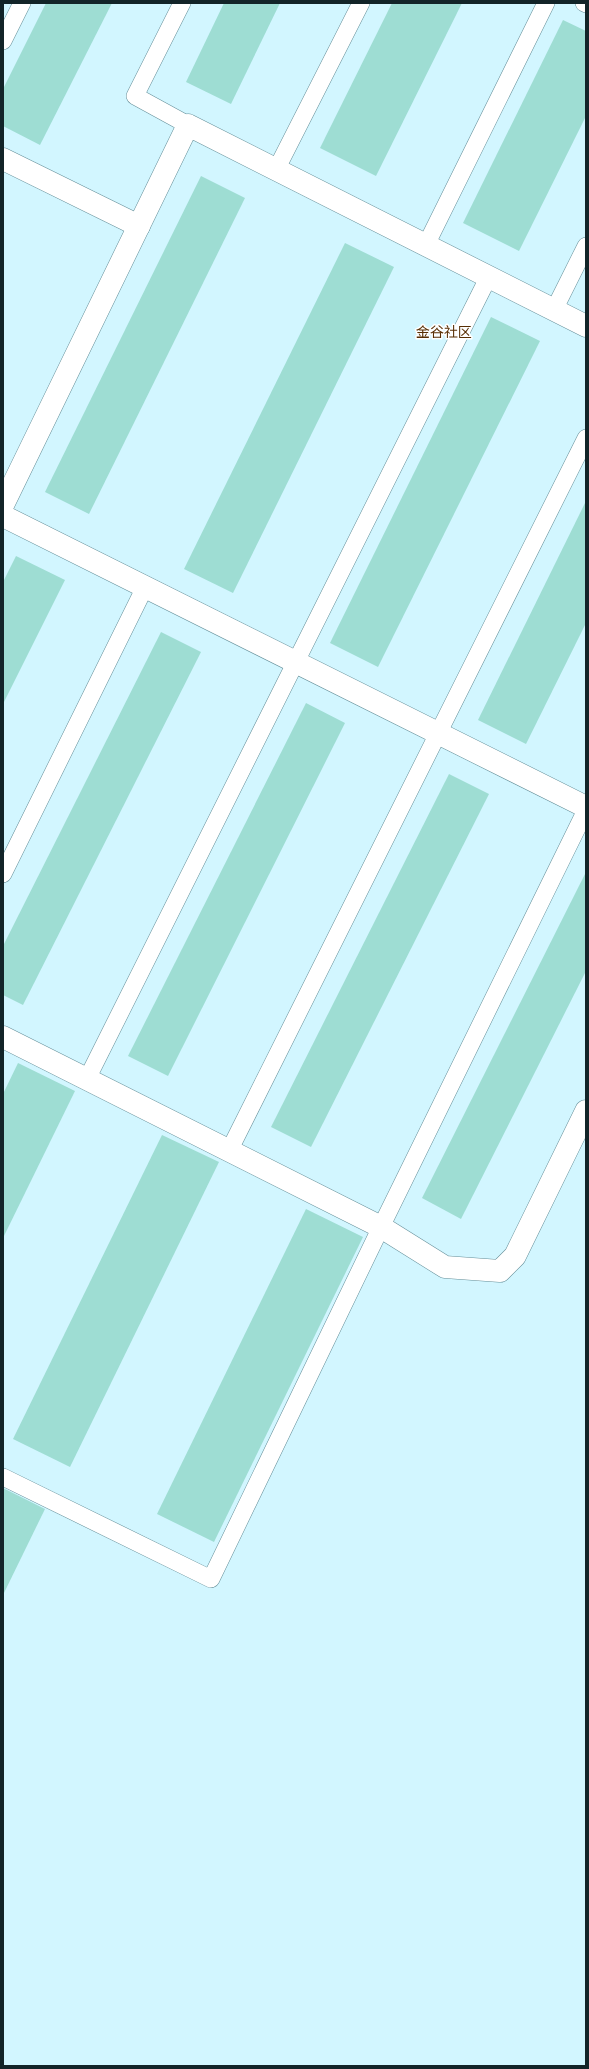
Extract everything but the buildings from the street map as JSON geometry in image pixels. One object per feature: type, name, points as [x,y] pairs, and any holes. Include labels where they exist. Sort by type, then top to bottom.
[{"type":"street","points":[[3,505],[188,125],[586,326]]},
{"type":"street","points":[[3,159],[139,226]]},
{"type":"street","points":[[3,516],[586,808]]},
{"type":"street","points":[[3,1037],[381,1227],[445,1267],[500,1271],[515,1256],[586,1111]]},
{"type":"lane","points":[[3,41],[22,3]]},
{"type":"lane","points":[[182,3],[135,96],[188,125]]},
{"type":"lane","points":[[276,170],[361,3]]},
{"type":"lane","points":[[426,245],[546,3]]},
{"type":"lane","points":[[554,310],[586,246]]},
{"type":"lane","points":[[87,1079],[489,276]]},
{"type":"lane","points":[[229,1151],[586,438]]},
{"type":"lane","points":[[3,874],[145,587]]},
{"type":"lane","points":[[3,1477],[211,1579],[586,808]]},
{"type":"district","name":"金谷社区","points":[[444,332]]}]
